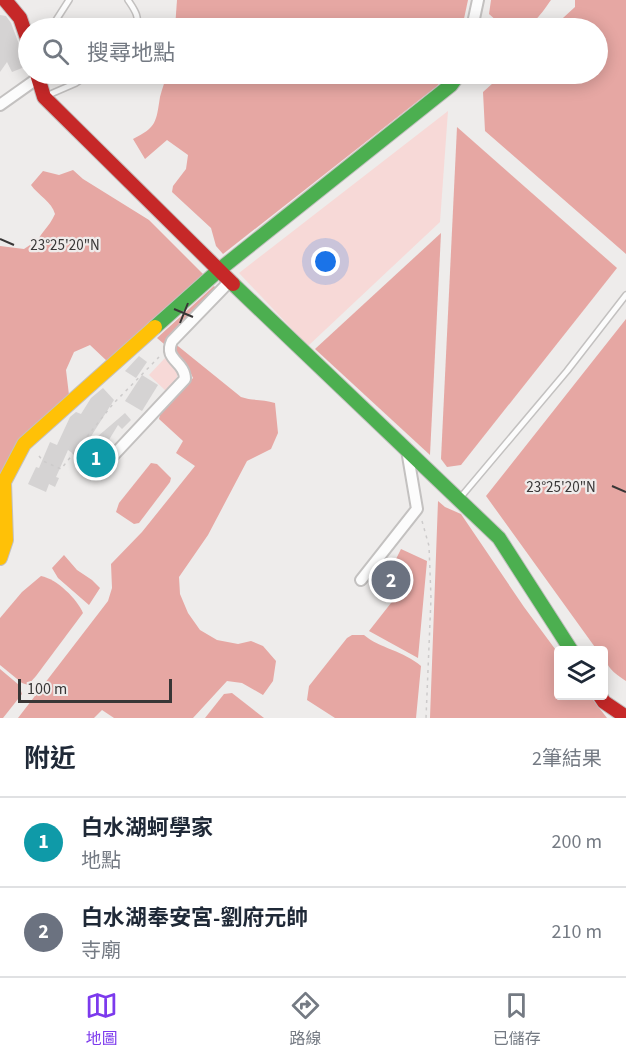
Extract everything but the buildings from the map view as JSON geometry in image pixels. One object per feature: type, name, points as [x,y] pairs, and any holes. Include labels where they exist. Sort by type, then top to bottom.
[{"type":"street","points":[[6,0],[21,18]]},
{"type":"street","points":[[474,18],[478,0]]},
{"type":"street","points":[[0,105],[27,84]]},
{"type":"street","points":[[40,84],[44,97],[230,281],[499,538],[568,646]]},
{"type":"street","points":[[0,558],[5,549],[7,530],[4,481],[24,444],[219,270],[452,84]]},
{"type":"street","points":[[109,460],[185,379],[185,374],[169,354],[170,344],[230,281]]},
{"type":"street","points":[[361,580],[417,509],[407,450]]},
{"type":"street","points":[[603,700],[626,717]]},
{"type":"street","points":[[603,700],[618,718]]},
{"type":"street","points":[[604,700],[626,712]]},
{"type":"lane","points":[[57,18],[69,0]]},
{"type":"lane","points":[[128,0],[138,18]]},
{"type":"lane","points":[[44,97],[74,84]]},
{"type":"lane","points":[[459,500],[567,371],[626,295]]},
{"type":"path","points":[[39,456],[43,461],[61,469],[113,404],[170,344]]},
{"type":"path","points":[[417,509],[426,531],[430,562],[431,626],[426,718]]},
{"type":"shaded area","points":[[177,0],[468,0],[464,18],[176,18]]},
{"type":"shaded area","points":[[491,0],[551,0],[537,18],[494,18],[489,14]]},
{"type":"shaded area","points":[[575,0],[626,0],[626,254],[485,131],[483,92],[492,84],[608,84],[608,18],[563,18],[575,7]]},
{"type":"shaded area","points":[[164,84],[439,84],[223,254],[216,246],[211,228],[172,192],[173,186],[186,169],[188,155],[167,140],[145,159],[133,139],[147,131],[154,123]]},
{"type":"shaded area","points":[[448,111],[440,222],[308,346],[239,273]]},
{"type":"shaded area","points":[[457,127],[617,268],[461,465],[447,467],[441,459]]},
{"type":"shaded area","points":[[73,170],[83,179],[149,220],[204,275],[108,362],[90,345],[74,352],[66,370],[69,395],[0,474],[0,246],[24,249],[30,245],[34,249],[55,214],[51,206],[31,185],[43,171],[59,175]]},
{"type":"shaded area","points":[[441,233],[430,455],[315,349]]},
{"type":"shaded area","points":[[214,286],[217,289],[168,338],[241,397],[275,403],[278,433],[271,449],[247,461],[208,535],[179,577],[180,594],[188,613],[200,630],[217,640],[238,644],[251,641],[263,646],[276,661],[273,681],[263,695],[242,683],[227,681],[193,718],[114,718],[102,710],[94,718],[18,718],[108,601],[112,588],[111,564],[142,532],[195,466],[176,453],[183,441],[159,419],[161,411],[193,378],[173,351],[157,338]]},
{"type":"shaded area","points":[[626,319],[626,681],[610,668],[608,646],[594,646],[486,496]]},
{"type":"shaded area","points":[[165,358],[178,374],[166,391],[149,375]]},
{"type":"shaded area","points":[[151,463],[157,464],[171,478],[170,482],[139,523],[134,524],[116,512],[119,503]]},
{"type":"shaded area","points":[[438,501],[461,514],[554,648],[554,700],[593,700],[607,718],[430,718]]},
{"type":"shaded area","points":[[401,549],[427,561],[418,658],[369,631],[413,575],[394,563]]},
{"type":"shaded area","points":[[64,555],[77,570],[100,588],[89,605],[58,578],[52,568]]},
{"type":"shaded area","points":[[41,576],[66,590],[83,613],[28,685],[22,683],[0,665],[0,618],[22,592]]},
{"type":"shaded area","points":[[352,635],[364,635],[421,666],[416,718],[335,718],[307,700],[309,686],[347,638]]},
{"type":"shaded area","points":[[0,669],[19,685],[22,694],[3,718],[0,718]]},
{"type":"shaded area","points":[[232,693],[264,718],[205,718],[224,694]]},
{"type":"traffic: fast","points":[[155,327],[219,270],[452,84]]},
{"type":"traffic: fast","points":[[233,284],[499,538],[568,646]]},
{"type":"traffic: slow","points":[[0,558],[6,540],[4,482],[24,444],[155,327]]},
{"type":"traffic: jam","points":[[5,0],[20,18]]},
{"type":"traffic: jam","points":[[40,84],[44,97],[233,284]]},
{"type":"traffic: jam","points":[[603,700],[626,717]]},
{"type":"place","name":"白水湖蚵學家","points":[[96,458]]},
{"type":"place","name":"白水湖奉安宮-劉府元帥","points":[[391,580]]}]
